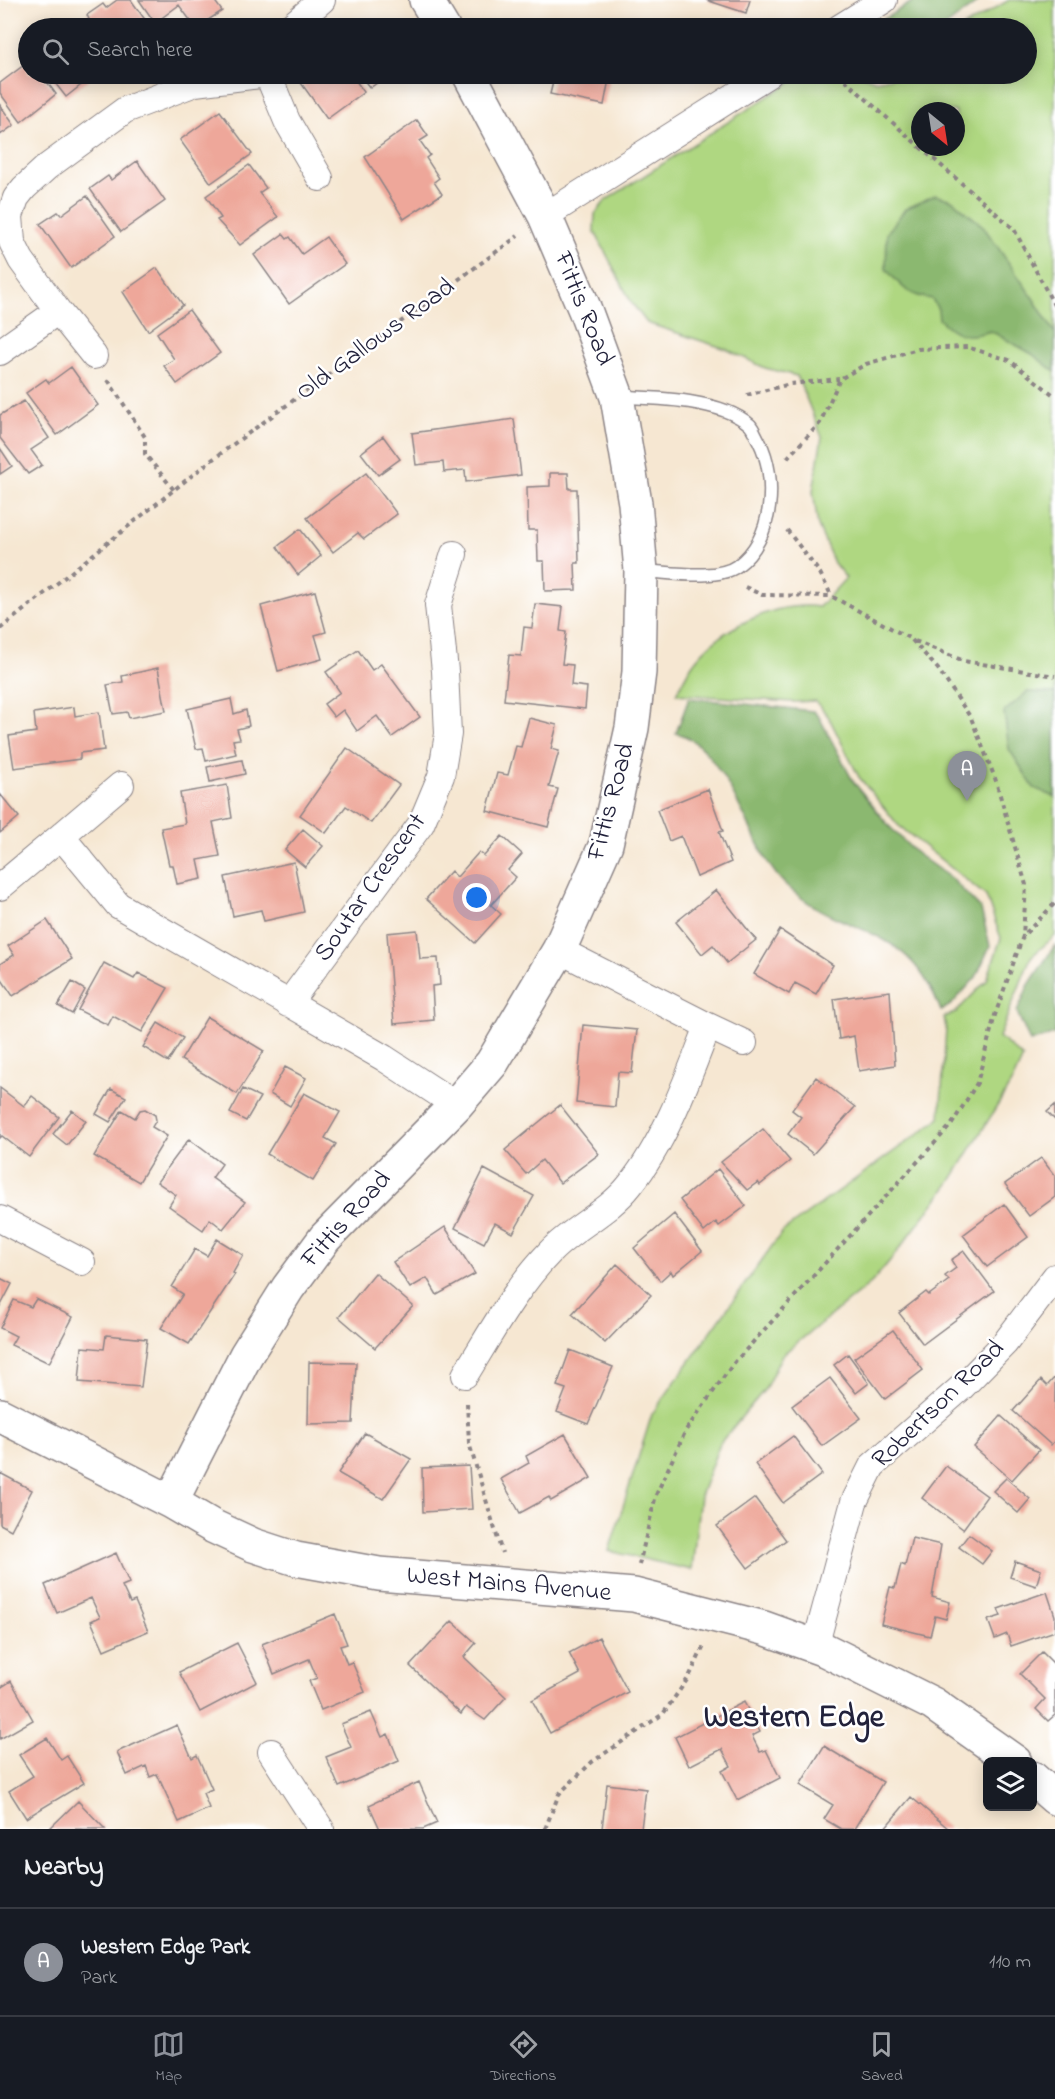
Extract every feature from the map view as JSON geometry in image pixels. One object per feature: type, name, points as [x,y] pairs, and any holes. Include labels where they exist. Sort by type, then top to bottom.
[{"type":"street","points":[[301,18],[322,0]]},
{"type":"street","points":[[426,0],[437,18]]},
{"type":"street","points":[[855,18],[884,0]]},
{"type":"street","points":[[94,356],[21,260],[12,242],[10,216],[16,198],[47,167],[125,110],[192,84]]},
{"type":"street","points":[[272,84],[286,121],[320,178]]},
{"type":"street","name":"Fittis Road","points":[[171,1502],[246,1355],[288,1288],[326,1238],[456,1105],[492,1063],[559,950],[606,844],[632,728],[639,672],[641,571],[635,503],[617,397],[585,310],[545,216],[474,84]]},
{"type":"street","points":[[545,216],[753,84]]},
{"type":"street","points":[[0,352],[58,311]]},
{"type":"street","name":"Soutar Crescent","points":[[288,1004],[421,824],[441,776],[448,734],[445,671],[438,605],[454,554]]},
{"type":"street","points":[[0,887],[121,785]]},
{"type":"street","points":[[61,836],[118,905],[384,1058],[456,1105]]},
{"type":"street","points":[[559,950],[744,1043]]},
{"type":"street","points":[[465,1375],[517,1291],[551,1251],[614,1203],[630,1185],[654,1149],[686,1082],[708,1026]]},
{"type":"street","points":[[0,1219],[82,1262]]},
{"type":"street","name":"Robertson Road","points":[[815,1647],[854,1502],[872,1466],[984,1365],[1005,1343],[1055,1277]]},
{"type":"street","name":"West Mains Avenue","points":[[0,1415],[171,1502],[212,1526],[253,1545],[297,1558],[380,1574],[634,1594],[764,1628],[815,1647],[933,1704],[1009,1757]]},
{"type":"street","points":[[271,1752],[321,1829]]},
{"type":"street","points":[[1037,1782],[1055,1798]]},
{"type":"lane","points":[[617,397],[675,399],[716,407],[750,425],[765,452],[771,489],[766,525],[752,550],[737,566],[717,574],[641,571]]},
{"type":"path","points":[[848,84],[911,139]]},
{"type":"path","points":[[930,156],[1014,228],[1055,307]]},
{"type":"path","name":"Old Gallows Road","points":[[0,629],[174,490],[545,216]]},
{"type":"path","points":[[716,407],[759,391],[840,379],[866,364],[918,349],[967,347],[1009,360],[1055,396]]},
{"type":"path","points":[[94,356],[145,437],[145,454],[174,490]]},
{"type":"path","points":[[769,475],[820,423],[840,379]]},
{"type":"path","points":[[769,505],[820,573],[831,596]]},
{"type":"path","points":[[717,574],[762,595],[831,596],[911,639],[964,661],[1055,676]]},
{"type":"path","points":[[634,1594],[642,1549],[656,1495],[686,1430],[733,1364],[952,1124],[977,1083],[995,1016],[1023,936],[1026,885],[995,778],[971,718],[938,669],[911,639]]},
{"type":"path","points":[[1023,936],[1055,903]]},
{"type":"path","points":[[465,1375],[469,1443],[513,1586]]},
{"type":"path","points":[[545,1829],[559,1794],[592,1762],[663,1714],[688,1677],[704,1647],[713,1615]]},
{"type":"green space","points":[[915,0],[980,0],[957,18],[885,18]]},
{"type":"green space","points":[[1009,0],[1055,0],[1055,936],[1031,957],[999,1037],[1023,1058],[1012,1082],[951,1181],[872,1282],[782,1355],[765,1389],[720,1443],[700,1496],[692,1570],[609,1551],[652,1414],[782,1232],[940,1118],[946,1029],[944,1017],[955,1013],[987,980],[1001,938],[986,896],[898,825],[859,777],[828,716],[815,701],[793,702],[676,694],[692,665],[703,652],[732,629],[748,620],[784,608],[819,607],[846,578],[834,563],[818,526],[813,491],[822,437],[797,376],[765,368],[726,349],[647,323],[631,302],[594,230],[595,214],[606,200],[787,84],[1037,84],[1037,18],[979,18]]},
{"type":"green space","points":[[935,195],[952,200],[983,226],[1031,295],[1055,333],[1055,372],[1032,354],[991,331],[975,335],[957,333],[939,319],[938,309],[932,299],[911,293],[886,269],[887,233],[905,209]]},
{"type":"green space","points":[[1027,692],[1055,693],[1055,797],[1034,788],[1009,749],[1004,712]]},
{"type":"green space","points":[[689,698],[813,711],[819,717],[853,781],[888,825],[916,853],[952,879],[981,909],[990,946],[976,977],[952,1004],[941,1011],[927,981],[910,960],[892,945],[808,902],[779,878],[762,852],[717,766],[698,745],[688,737],[676,733]]},
{"type":"green space","points":[[1055,945],[1055,1034],[1030,1042],[1017,1012],[1028,986]]},
{"type":"building","points":[[117,0],[131,0],[144,18],[88,18],[87,15],[103,4],[106,8]]},
{"type":"building","points":[[139,0],[214,0],[222,11],[211,18],[189,18],[179,5],[162,18],[152,18]]},
{"type":"building","points":[[706,0],[750,0],[746,13]]},
{"type":"building","points":[[18,70],[18,84],[48,84],[56,94],[21,122],[0,93],[0,83]]},
{"type":"building","points":[[56,84],[82,84],[66,97]]},
{"type":"building","points":[[302,84],[358,84],[364,92],[327,119]]},
{"type":"building","points":[[552,84],[608,84],[604,105],[550,94]]},
{"type":"building","points":[[0,105],[14,125],[0,135]]},
{"type":"building","points":[[220,111],[252,154],[211,183],[180,140]]},
{"type":"building","points":[[417,120],[428,136],[420,141],[430,155],[426,158],[439,178],[434,182],[442,194],[404,219],[365,157]]},
{"type":"building","points":[[137,161],[165,201],[121,232],[90,189],[108,176],[111,180]]},
{"type":"building","points":[[249,165],[266,188],[259,193],[278,217],[240,245],[217,220],[221,218],[206,196]]},
{"type":"building","points":[[87,196],[115,236],[71,268],[40,224],[58,212],[61,215]]},
{"type":"building","points":[[283,234],[287,239],[290,237],[302,254],[326,237],[345,264],[289,304],[254,255]]},
{"type":"building","points":[[157,268],[183,305],[148,331],[123,292]]},
{"type":"building","points":[[189,310],[220,353],[177,384],[164,366],[174,359],[157,333]]},
{"type":"building","points":[[71,367],[98,405],[57,435],[26,393],[46,379],[49,383]]},
{"type":"building","points":[[24,401],[49,438],[31,450],[42,465],[28,474],[0,438],[0,415]]},
{"type":"building","points":[[514,419],[521,475],[466,482],[465,470],[444,472],[443,462],[416,465],[412,433]]},
{"type":"building","points":[[383,436],[400,459],[378,475],[361,453]]},
{"type":"building","points":[[0,448],[12,466],[0,474]]},
{"type":"building","points":[[366,473],[397,514],[364,539],[358,533],[333,552],[307,518]]},
{"type":"building","points":[[550,473],[568,473],[569,489],[577,489],[579,563],[575,563],[576,590],[545,591],[544,561],[538,561],[537,530],[528,530],[527,487],[550,486]]},
{"type":"building","points":[[300,529],[321,556],[298,575],[277,547]]},
{"type":"building","points":[[315,591],[326,632],[315,635],[322,659],[278,671],[261,606]]},
{"type":"building","points":[[535,604],[563,607],[560,631],[566,632],[562,664],[573,665],[571,685],[587,687],[585,709],[504,700],[509,655],[521,656],[524,627],[532,628]]},
{"type":"building","points":[[358,650],[372,670],[381,664],[420,717],[392,737],[377,716],[357,731],[343,710],[334,717],[324,704],[340,692],[326,672]]},
{"type":"building","points":[[158,668],[166,711],[129,718],[127,712],[113,714],[107,685],[123,682],[122,676]]},
{"type":"building","points":[[231,699],[234,714],[246,710],[249,726],[237,729],[240,739],[233,740],[236,754],[206,761],[203,748],[196,749],[187,709]]},
{"type":"building","points":[[74,707],[75,716],[99,712],[104,750],[80,753],[80,759],[14,768],[9,736],[36,732],[34,713]]},
{"type":"building","points":[[529,718],[557,725],[551,749],[559,751],[549,787],[558,789],[548,827],[487,811],[497,773],[508,775],[516,746],[521,747]]},
{"type":"building","points":[[347,748],[399,785],[371,823],[346,806],[326,833],[300,815]]},
{"type":"building","points":[[242,760],[245,774],[210,782],[207,767]]},
{"type":"building","points":[[227,785],[232,818],[213,822],[220,856],[198,860],[202,879],[177,884],[173,865],[169,865],[161,828],[185,824],[180,793]]},
{"type":"building","points":[[708,789],[723,831],[719,832],[731,862],[697,877],[681,836],[669,841],[657,810]]},
{"type":"building","points":[[0,794],[19,817],[0,833]]},
{"type":"building","points":[[303,829],[323,846],[305,867],[285,850]]},
{"type":"building","points":[[502,836],[522,854],[508,870],[516,877],[491,905],[501,914],[475,943],[426,899],[451,871],[457,877],[479,852],[484,856]]},
{"type":"building","points":[[294,862],[304,912],[264,921],[261,910],[233,916],[225,877]]},
{"type":"building","points":[[716,890],[756,940],[727,963],[713,945],[702,954],[676,922]]},
{"type":"building","points":[[47,920],[72,959],[13,996],[0,977],[0,964],[14,955],[8,946]]},
{"type":"building","points":[[417,930],[420,959],[438,958],[440,985],[432,986],[434,1020],[394,1024],[387,933]]},
{"type":"building","points":[[780,930],[833,965],[816,994],[795,983],[789,994],[754,974]]},
{"type":"building","points":[[104,963],[134,979],[138,973],[168,988],[142,1032],[113,1016],[108,1025],[78,1010]]},
{"type":"building","points":[[72,982],[85,990],[72,1014],[58,1006]]},
{"type":"building","points":[[890,991],[895,1065],[859,1071],[854,1036],[839,1039],[834,999]]},
{"type":"building","points":[[207,1017],[264,1051],[237,1094],[181,1060]]},
{"type":"building","points":[[158,1023],[183,1038],[168,1062],[143,1047]]},
{"type":"building","points":[[583,1025],[637,1030],[632,1073],[618,1072],[615,1107],[576,1103]]},
{"type":"building","points":[[285,1067],[306,1078],[290,1106],[270,1094]]},
{"type":"building","points":[[816,1077],[855,1107],[813,1154],[788,1134],[801,1117],[792,1110]]},
{"type":"building","points":[[0,1088],[24,1106],[32,1096],[59,1117],[29,1157],[2,1136],[0,1138]]},
{"type":"building","points":[[111,1089],[126,1097],[110,1122],[96,1114]]},
{"type":"building","points":[[243,1089],[260,1097],[246,1121],[230,1113]]},
{"type":"building","points":[[304,1093],[340,1112],[325,1138],[336,1144],[313,1181],[267,1154]]},
{"type":"building","points":[[560,1105],[599,1154],[560,1183],[542,1160],[526,1174],[505,1150]]},
{"type":"building","points":[[1055,1105],[1055,1120],[1047,1112]]},
{"type":"building","points":[[145,1109],[155,1115],[156,1120],[152,1127],[167,1136],[139,1182],[94,1156],[122,1110],[135,1118],[140,1110]]},
{"type":"building","points":[[72,1110],[86,1121],[67,1145],[53,1134]]},
{"type":"building","points":[[763,1129],[790,1161],[760,1185],[758,1182],[747,1190],[721,1162]]},
{"type":"building","points":[[189,1139],[222,1164],[212,1178],[245,1202],[223,1229],[210,1219],[203,1230],[169,1206],[176,1195],[157,1182]]},
{"type":"building","points":[[1041,1158],[1055,1176],[1055,1197],[1029,1216],[1005,1184]]},
{"type":"building","points":[[484,1169],[534,1196],[513,1233],[495,1223],[484,1243],[455,1228]]},
{"type":"building","points":[[718,1169],[746,1206],[719,1226],[716,1222],[704,1232],[680,1200]]},
{"type":"building","points":[[1004,1204],[1028,1237],[987,1267],[963,1235]]},
{"type":"building","points":[[674,1214],[702,1251],[673,1275],[671,1271],[660,1281],[634,1248]]},
{"type":"building","points":[[445,1227],[475,1274],[437,1295],[427,1278],[410,1288],[393,1262]]},
{"type":"building","points":[[217,1239],[243,1255],[233,1273],[235,1274],[189,1344],[161,1328],[183,1294],[172,1287],[195,1249],[207,1256]]},
{"type":"building","points":[[964,1251],[994,1291],[923,1344],[899,1313],[926,1292],[929,1295],[949,1280],[945,1276],[956,1268],[951,1260]]},
{"type":"building","points":[[617,1264],[651,1295],[605,1343],[572,1314]]},
{"type":"building","points":[[375,1273],[413,1306],[375,1348],[339,1317]]},
{"type":"building","points":[[0,1278],[12,1284],[0,1307]]},
{"type":"building","points":[[36,1299],[73,1317],[49,1363],[11,1345],[16,1336],[0,1328],[14,1300],[31,1307]]},
{"type":"building","points":[[893,1330],[923,1370],[885,1399],[854,1358]]},
{"type":"building","points":[[106,1335],[147,1339],[141,1387],[79,1382],[82,1347],[104,1349]]},
{"type":"building","points":[[570,1350],[613,1367],[588,1424],[557,1412],[566,1389],[557,1386]]},
{"type":"building","points":[[848,1354],[869,1383],[856,1393],[834,1365]]},
{"type":"building","points":[[309,1362],[356,1363],[353,1423],[308,1424]]},
{"type":"building","points":[[1055,1377],[1055,1440],[1051,1445],[1013,1411],[1041,1380],[1047,1386]]},
{"type":"building","points":[[830,1378],[861,1418],[822,1446],[792,1406]]},
{"type":"building","points":[[1001,1416],[1039,1450],[1012,1480],[974,1447]]},
{"type":"building","points":[[365,1433],[411,1459],[383,1499],[338,1473]]},
{"type":"building","points":[[565,1434],[591,1478],[551,1501],[549,1497],[520,1513],[501,1479],[529,1463],[526,1456]]},
{"type":"building","points":[[793,1436],[822,1474],[783,1503],[755,1464]]},
{"type":"building","points":[[469,1466],[472,1509],[423,1512],[422,1468]]},
{"type":"building","points":[[946,1466],[987,1496],[963,1529],[922,1498]]},
{"type":"building","points":[[0,1473],[32,1490],[11,1530],[0,1524]]},
{"type":"building","points":[[1006,1478],[1030,1499],[1018,1513],[993,1491]]},
{"type":"building","points":[[755,1498],[786,1540],[748,1568],[717,1526]]},
{"type":"building","points":[[969,1534],[992,1551],[982,1564],[959,1547]]},
{"type":"building","points":[[912,1538],[941,1545],[932,1597],[950,1602],[946,1619],[935,1616],[930,1636],[881,1624],[890,1587],[895,1588],[901,1564],[905,1566]]},
{"type":"building","points":[[116,1553],[129,1583],[122,1586],[130,1603],[135,1601],[148,1631],[104,1650],[91,1621],[100,1617],[91,1598],[57,1613],[45,1585]]},
{"type":"building","points":[[1015,1561],[1041,1570],[1036,1586],[1010,1577]]},
{"type":"building","points":[[1047,1592],[1055,1616],[1055,1631],[1011,1646],[1007,1634],[995,1639],[988,1620],[1001,1616],[998,1609]]},
{"type":"building","points":[[335,1614],[347,1644],[340,1646],[347,1664],[352,1662],[365,1692],[321,1710],[309,1681],[317,1678],[309,1659],[274,1674],[262,1644]]},
{"type":"building","points":[[452,1621],[476,1643],[464,1657],[506,1697],[485,1720],[466,1707],[461,1714],[410,1666]]},
{"type":"building","points":[[599,1637],[628,1692],[550,1733],[532,1700],[580,1674],[569,1653]]},
{"type":"building","points":[[237,1643],[257,1682],[200,1712],[179,1672]]},
{"type":"building","points":[[1042,1652],[1055,1665],[1055,1715],[1048,1721],[1036,1709],[1045,1699],[1020,1674]]},
{"type":"building","points":[[11,1681],[33,1720],[0,1739],[0,1688]]},
{"type":"building","points":[[744,1702],[760,1732],[752,1736],[760,1752],[766,1750],[780,1778],[737,1800],[722,1771],[731,1766],[722,1749],[689,1766],[675,1737]]},
{"type":"building","points":[[371,1712],[382,1737],[388,1734],[399,1761],[339,1787],[326,1757],[351,1747],[341,1724]]},
{"type":"building","points":[[177,1725],[192,1758],[197,1755],[212,1789],[203,1793],[209,1808],[179,1822],[157,1774],[150,1777],[146,1766],[127,1775],[117,1752]]},
{"type":"building","points":[[47,1738],[61,1760],[67,1756],[84,1783],[26,1818],[9,1791],[33,1776],[19,1755]]},
{"type":"building","points":[[824,1746],[883,1782],[854,1829],[841,1829],[824,1819],[833,1805],[800,1785]]},
{"type":"building","points":[[419,1782],[437,1823],[423,1829],[380,1829],[369,1805]]},
{"type":"building","points":[[607,1784],[646,1789],[641,1829],[602,1829]]},
{"type":"building","points":[[911,1797],[949,1829],[884,1829]]},
{"type":"building","points":[[78,1801],[105,1829],[49,1829]]},
{"type":"place","name":"Western Edge Park","points":[[967,801]]},
{"type":"district","name":"Western Edge","points":[[794,1718]]}]
